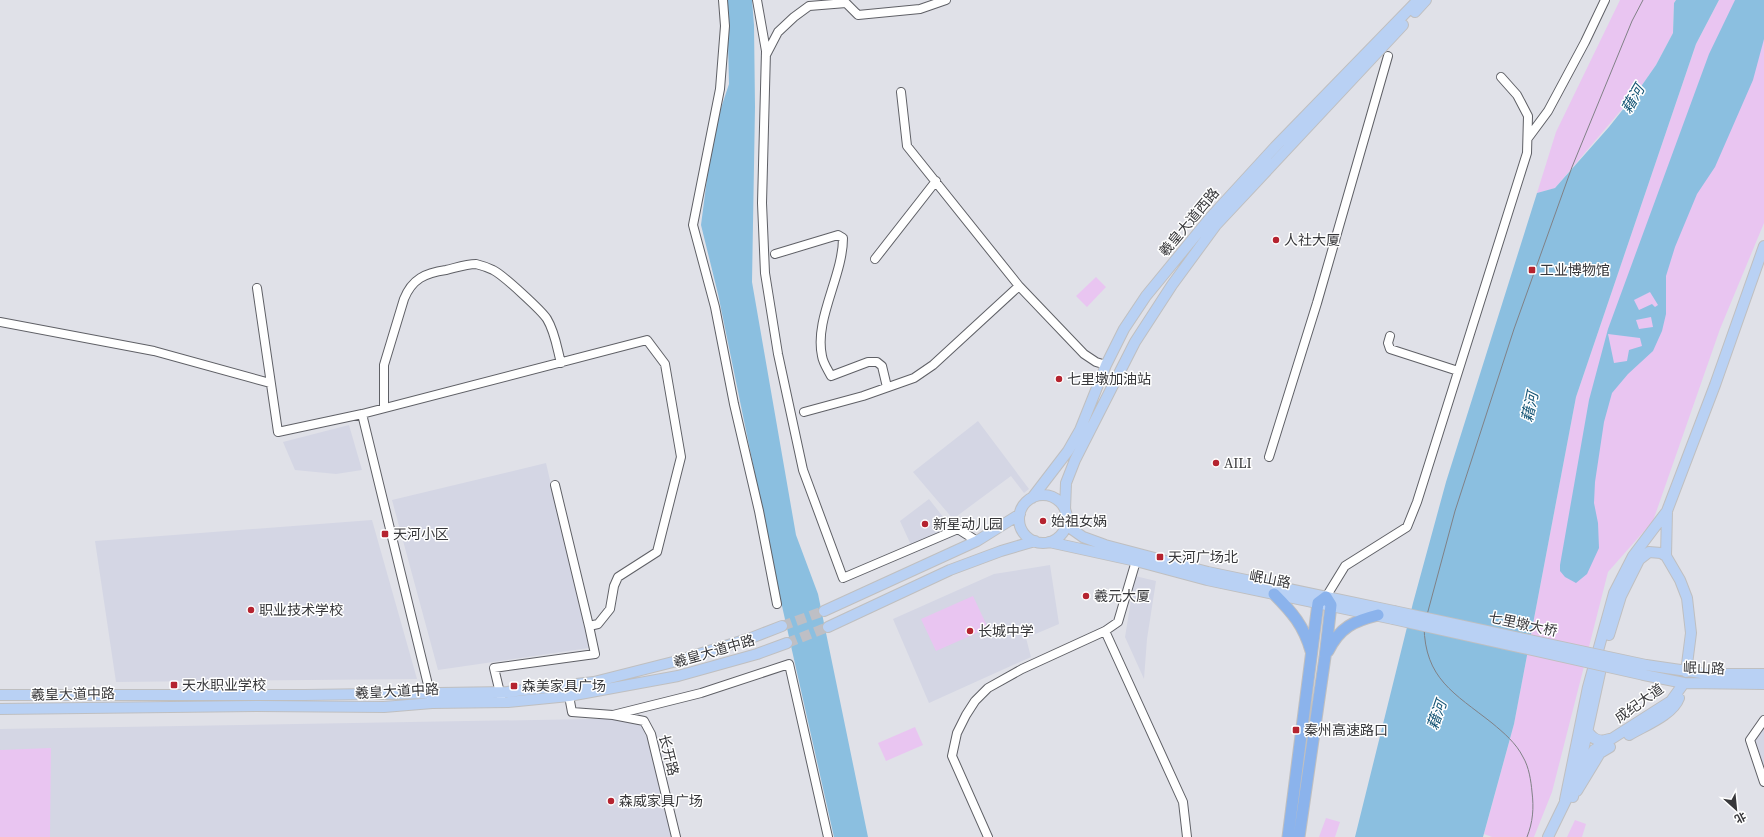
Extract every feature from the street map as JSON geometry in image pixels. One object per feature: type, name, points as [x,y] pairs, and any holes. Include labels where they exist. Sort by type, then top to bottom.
[{"type":"highway","points":[[1274,594],[1293,613],[1307,639],[1312,656]]},
{"type":"highway","points":[[1288,837],[1312,656],[1325,601]]},
{"type":"highway","points":[[1299,837],[1325,657],[1325,601]]},
{"type":"highway","points":[[1325,657],[1334,638],[1345,628],[1360,620],[1378,615]]},
{"type":"main road","name":"羲皇大道西路","points":[[1032,498],[1068,451],[1080,430],[1106,365],[1124,329],[1146,296],[1210,218],[1275,147],[1418,0]]},
{"type":"main road","name":"羲皇大道西路","points":[[1065,510],[1066,483],[1075,460],[1135,342],[1172,285],[1216,225],[1426,0]]},
{"type":"main road","points":[[1577,779],[1586,730],[1608,640],[1621,596],[1640,559],[1667,516],[1764,246]]},
{"type":"main road","points":[[828,627],[950,570],[1001,551],[1035,542],[1049,542],[1062,534],[1066,525],[1065,510],[1059,502],[1051,497],[1041,496],[1032,498],[1024,505],[1020,514],[1021,528],[1026,536],[1035,542]]},
{"type":"main road","points":[[824,611],[977,541],[1020,514]]},
{"type":"main road","points":[[1666,556],[1667,516]]},
{"type":"main road","points":[[1569,798],[1588,687],[1614,593],[1633,556],[1667,516]]},
{"type":"main road","name":"岷山路","points":[[1066,525],[1083,537],[1105,545],[1378,615],[1393,615]]},
{"type":"main road","name":"岷山路","points":[[1049,542],[1136,561],[1207,580],[1274,594],[1325,601],[1393,615]]},
{"type":"main road","points":[[1640,559],[1649,552],[1661,553],[1666,556],[1680,580],[1687,598],[1691,633],[1686,672]]},
{"type":"main road","name":"七里墩大桥","points":[[1393,615],[1645,670]]},
{"type":"main road","name":"羲皇大道中路","points":[[0,709],[257,706],[384,707],[500,697],[594,682],[674,662],[751,638],[782,626]]},
{"type":"main road","name":"羲皇大道中路","points":[[0,695],[305,695],[429,692],[500,697],[569,696],[678,676],[757,654],[787,643]]},
{"type":"main road","name":"岷山路","points":[[1645,670],[1708,674],[1764,674]]},
{"type":"main road","name":"岷山路","points":[[1645,670],[1684,683],[1764,684]]},
{"type":"main road","name":"成纪大道","points":[[1548,837],[1569,798],[1600,753],[1629,734],[1658,719],[1676,705],[1684,683]]},
{"type":"main road","name":"成纪大道","points":[[1555,837],[1577,779],[1594,750],[1671,701],[1684,683]]},
{"type":"main road","points":[[1586,730],[1592,738],[1597,740],[1602,741],[1611,739]]},
{"type":"street","points":[[723,0],[725,26],[720,89],[693,225],[715,307],[734,404],[759,511],[777,604]]},
{"type":"street","points":[[756,0],[766,55],[762,203],[765,273],[778,354],[803,470],[843,578],[958,529],[977,541]]},
{"type":"street","points":[[766,55],[778,32],[794,17],[809,6],[846,4],[858,15],[920,9],[946,0]]},
{"type":"street","points":[[1528,138],[1548,111],[1585,42],[1604,0]]},
{"type":"street","points":[[1269,457],[1317,302],[1388,56]]},
{"type":"street","points":[[1325,601],[1345,566],[1407,527],[1417,502],[1527,153],[1528,116],[1517,95],[1502,77]]},
{"type":"street","points":[[901,92],[907,146],[1019,286],[1084,354],[1096,362],[1106,365]]},
{"type":"street","points":[[875,259],[936,181]]},
{"type":"street","points":[[775,254],[838,234],[843,238],[842,252],[821,334],[822,356],[831,376],[868,362],[877,362],[882,366],[887,387]]},
{"type":"street","points":[[384,408],[384,365],[404,299],[414,282],[422,276],[432,272],[476,264],[493,270],[508,281],[547,318],[553,333],[561,363]]},
{"type":"street","points":[[804,412],[914,378],[933,365],[1019,286]]},
{"type":"street","points":[[257,288],[278,432],[362,414],[647,340],[665,364],[681,457],[657,552],[618,577],[614,586],[610,609],[598,624],[589,626]]},
{"type":"street","points":[[0,322],[154,351],[270,383]]},
{"type":"street","points":[[1390,336],[1388,343],[1390,348],[1458,371]]},
{"type":"street","points":[[362,414],[432,703]]},
{"type":"street","points":[[500,697],[494,668],[595,654],[555,485]]},
{"type":"street","points":[[988,837],[952,756],[957,733],[966,715],[975,701],[988,688],[1022,668],[1105,631],[1118,622],[1136,561]]},
{"type":"street","points":[[1105,631],[1183,802],[1187,837]]},
{"type":"street","points":[[613,715],[701,694],[788,664],[828,837]]},
{"type":"street","name":"长开路","points":[[569,696],[572,712],[613,715],[644,721],[652,734],[676,837]]},
{"type":"street","points":[[1764,720],[1750,740],[1764,782]]},
{"type":"shaded area","points":[[1620,0],[1676,0],[1674,3],[1673,33],[1656,65],[1640,88],[1555,188],[1537,193],[1556,132]]},
{"type":"shaded area","points":[[1719,0],[1764,0],[1764,223],[1720,329],[1653,521],[1608,572],[1552,792],[1534,837],[1492,837],[1484,834],[1514,724],[1576,397],[1696,44]]},
{"type":"shaded area","points":[[1096,277],[1106,287],[1087,307],[1076,296]]},
{"type":"shaded area","points":[[978,421],[1029,489],[1024,493],[1011,476],[953,519],[913,472]]},
{"type":"shaded area","points":[[349,425],[362,470],[336,474],[295,470],[283,442]]},
{"type":"shaded area","points":[[546,463],[589,648],[438,670],[392,500]]},
{"type":"shaded area","name":"新星动儿园","points":[[929,499],[951,527],[911,545],[900,521]]},
{"type":"shaded area","name":"职业技术学校","points":[[372,520],[417,679],[116,682],[95,541]]},
{"type":"shaded area","name":"长城中学","points":[[1050,565],[1059,624],[1026,638],[1031,657],[929,703],[893,619],[994,574]]},
{"type":"shaded area","points":[[1135,576],[1156,581],[1147,639],[1144,679],[1125,637]]},
{"type":"shaded area","points":[[973,596],[988,628],[936,651],[921,619]]},
{"type":"shaded area","points":[[648,718],[674,837],[0,837],[0,729]]},
{"type":"shaded area","points":[[1764,724],[1764,784],[1749,742]]},
{"type":"shaded area","points":[[915,727],[923,745],[886,761],[878,743]]},
{"type":"shaded area","points":[[51,748],[50,837],[0,837],[0,750]]},
{"type":"shaded area","points":[[1326,818],[1340,822],[1335,837],[1319,837]]},
{"type":"shaded area","points":[[1575,820],[1586,824],[1582,837],[1567,837]]},
{"type":"water","points":[[727,0],[752,0],[754,25],[755,107],[752,282],[796,535],[818,594],[868,837],[834,837],[782,606],[718,294],[701,225],[713,132],[729,84]]},
{"type":"water","name":"藉河","points":[[1676,0],[1719,0],[1696,44],[1576,397],[1514,724],[1483,837],[1355,837],[1413,603],[1446,482],[1537,193],[1555,188],[1609,127],[1640,88],[1656,65],[1673,33],[1674,3]]},
{"type":"water","points":[[1735,0],[1764,0],[1764,39],[1753,80],[1715,167],[1697,194],[1675,247],[1666,276],[1666,314],[1662,331],[1653,351],[1628,374],[1612,393],[1604,422],[1595,482],[1594,503],[1598,523],[1599,548],[1587,574],[1576,583],[1565,577],[1560,571],[1560,565],[1589,400],[1608,329],[1709,54]],"holes":[[[1650,292],[1658,305],[1655,307],[1652,304],[1639,310],[1634,300]],[[1651,317],[1653,327],[1639,329],[1636,320]],[[1608,334],[1640,338],[1642,346],[1629,350],[1627,361],[1614,363]]]},
{"type":"tunnel","points":[[782,626],[824,611]]},
{"type":"tunnel","points":[[787,643],[828,627]]},
{"type":"tram line","points":[[1527,837],[1532,820],[1533,804],[1532,788],[1525,761],[1517,747],[1505,734],[1465,703],[1444,683],[1436,672],[1430,659],[1426,644],[1424,626],[1455,511],[1514,329],[1572,167],[1632,21],[1643,0]]},
{"type":"place","name":"人社大厦","points":[[1276,240]]},
{"type":"place","name":"工业博物馆","points":[[1532,270]]},
{"type":"place","name":"七里墩加油站","points":[[1059,379]]},
{"type":"place","name":"AILI","points":[[1216,463]]},
{"type":"place","name":"始祖女娲","points":[[1043,521]]},
{"type":"place","name":"新星动儿园","points":[[925,524]]},
{"type":"place","name":"天河小区","points":[[385,534]]},
{"type":"place","name":"天河广场北","points":[[1160,557]]},
{"type":"place","name":"羲元大厦","points":[[1086,596]]},
{"type":"place","name":"职业技术学校","points":[[251,610]]},
{"type":"place","name":"长城中学","points":[[970,631]]},
{"type":"place","name":"天水职业学校","points":[[174,685]]},
{"type":"place","name":"森美家具广场","points":[[514,686]]},
{"type":"place","name":"秦州高速路口","points":[[1296,730]]},
{"type":"place","name":"森威家具广场","points":[[611,801]]}]
